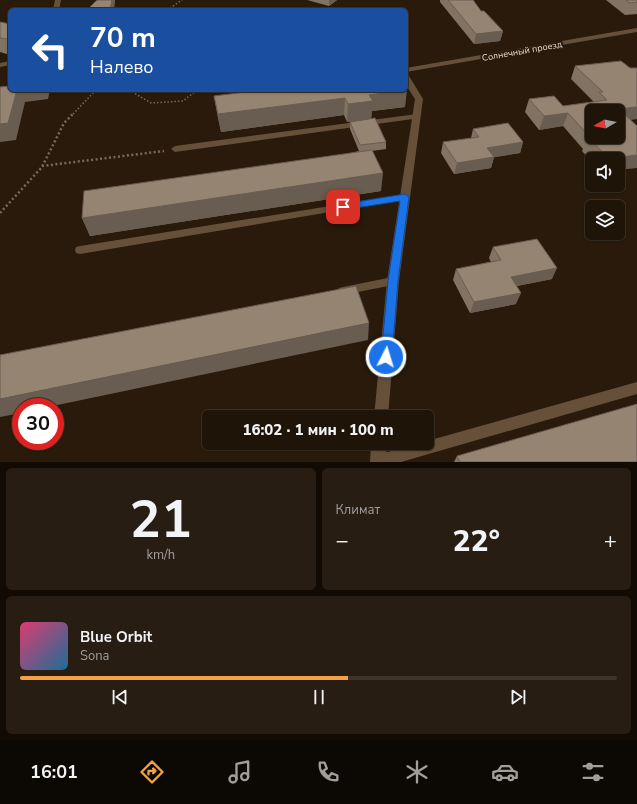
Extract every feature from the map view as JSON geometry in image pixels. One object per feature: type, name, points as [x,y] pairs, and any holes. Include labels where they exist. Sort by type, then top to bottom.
[{"type":"street","name":"Солнечный проезд","points":[[408,70],[637,30]]},
{"type":"street","points":[[382,410],[393,281],[419,99],[408,81]]},
{"type":"street","points":[[377,462],[378,450]]},
{"type":"lane","points":[[175,149],[417,116]]},
{"type":"lane","points":[[80,250],[405,197]]},
{"type":"lane","points":[[331,293],[393,281]]},
{"type":"lane","points":[[377,462],[637,388]]},
{"type":"path","points":[[170,8],[182,0]]},
{"type":"path","points":[[0,213],[42,166],[64,123],[94,92]]},
{"type":"path","points":[[132,92],[150,103],[183,101],[194,92]]},
{"type":"path","points":[[42,166],[175,149]]},
{"type":"building","points":[[112,0],[110,8],[89,8],[96,1]]},
{"type":"building","points":[[448,0],[473,0],[481,11],[484,11],[503,31],[476,34]]},
{"type":"building","points":[[626,0],[637,0],[637,2],[630,3]]},
{"type":"building","points":[[0,22],[8,24],[8,38],[0,38]]},
{"type":"building","points":[[621,61],[630,68],[637,68],[637,107],[625,108],[625,104],[585,104],[585,132],[568,113],[544,116],[529,99],[554,96],[563,106],[607,100],[599,92],[603,92],[575,66]]},
{"type":"building","points":[[8,86],[8,92],[16,92],[8,123],[0,124],[0,87]]},
{"type":"building","points":[[245,92],[390,92],[369,95],[373,101],[348,104],[345,98],[218,114],[214,96]]},
{"type":"building","points":[[625,115],[637,126],[637,155],[625,157],[625,152],[602,152],[595,144],[625,144]]},
{"type":"building","points":[[375,118],[386,142],[360,145],[350,122]]},
{"type":"building","points":[[508,123],[523,142],[487,148],[494,157],[457,163],[443,142],[479,137],[473,129]]},
{"type":"building","points":[[372,150],[383,173],[82,218],[84,191]]},
{"type":"building","points":[[537,239],[557,268],[511,277],[521,293],[474,302],[456,269],[501,260],[493,247]]},
{"type":"building","points":[[356,286],[369,323],[0,399],[0,355]]},
{"type":"building","points":[[637,404],[637,462],[460,462],[457,456]]},
{"type":"route","points":[[343,207],[405,197],[393,281],[386,357]]}]
